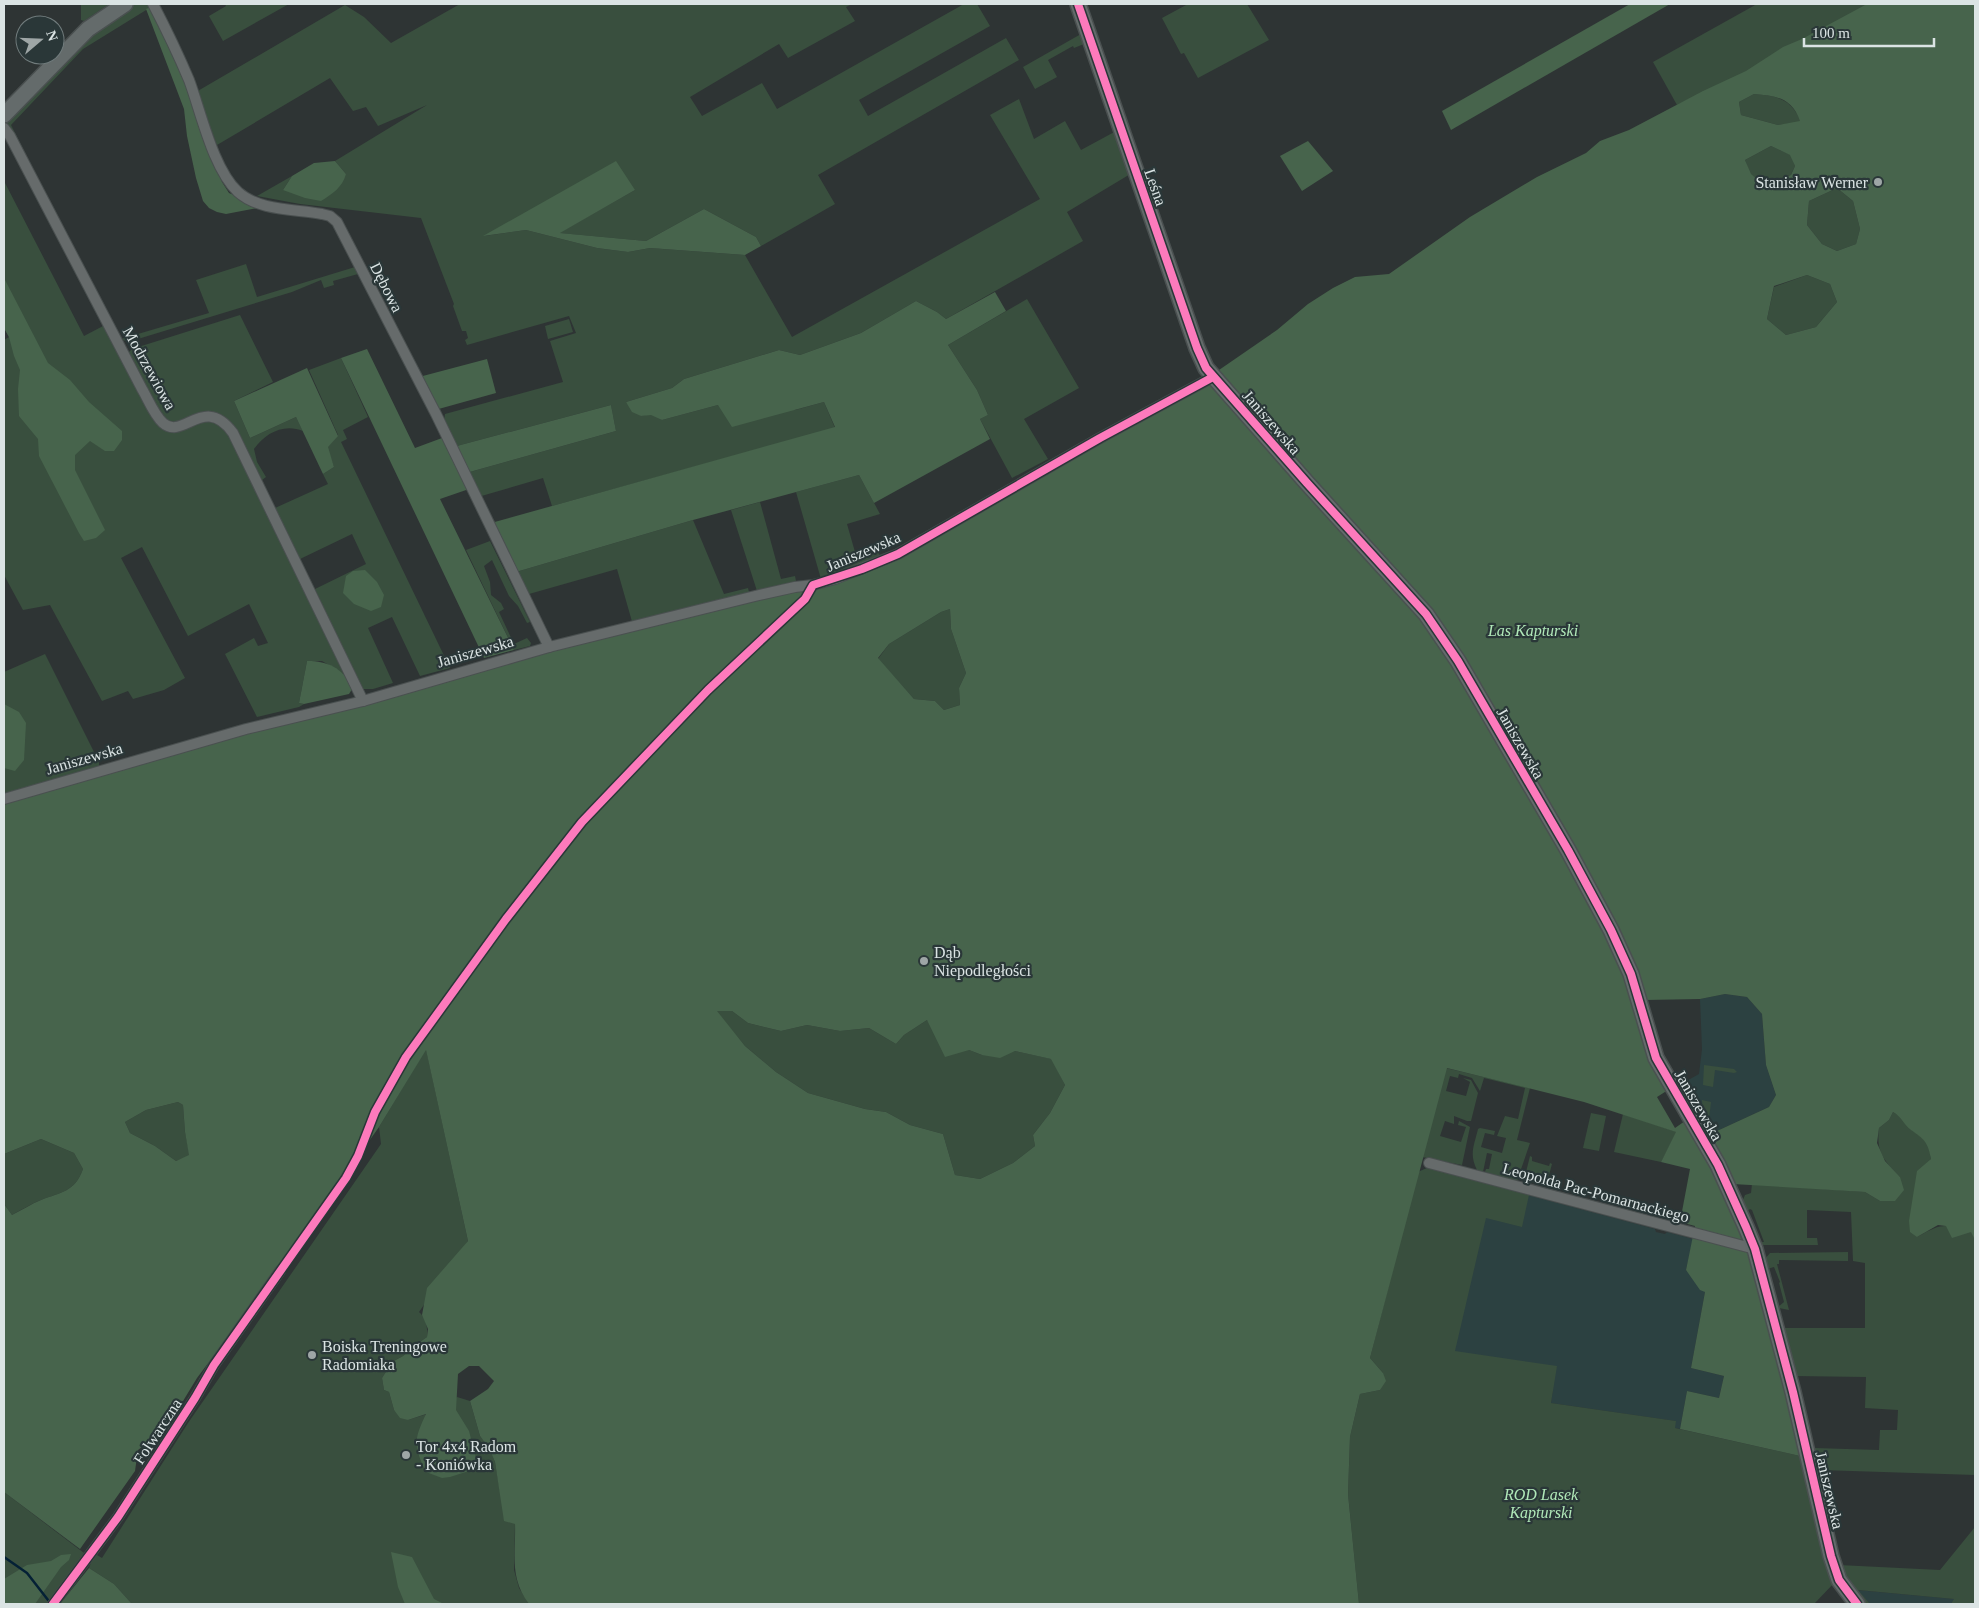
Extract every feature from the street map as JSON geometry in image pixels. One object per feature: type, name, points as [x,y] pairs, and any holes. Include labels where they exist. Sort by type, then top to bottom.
[{"type":"street","points":[[4,115],[88,29],[125,4]]},
{"type":"street","name":"Dębowa","points":[[153,4],[189,81],[208,138],[227,179],[238,193],[253,201],[270,206],[330,216],[337,222],[436,414],[549,647]]},
{"type":"street","name":"Leśna","points":[[1078,4],[1196,348],[1213,377]]},
{"type":"street","name":"Modrzewiowa","points":[[4,128],[15,144],[133,372],[162,422],[174,427],[198,418],[216,417],[226,424],[233,433],[363,701]]},
{"type":"street","name":"Janiszewska","points":[[4,799],[246,730],[363,701],[549,647],[773,591],[813,585],[878,563],[898,554],[1100,438],[1213,377],[1426,614],[1458,661],[1568,850],[1611,930],[1631,974],[1656,1058],[1721,1172],[1755,1249],[1793,1392],[1831,1556],[1839,1580],[1856,1604]]},
{"type":"street","name":"Leopolda Pac-Pomarnackiego","points":[[1429,1163],[1755,1249]]},
{"type":"street","name":"Folwarczna","points":[[52,1604],[118,1517],[196,1398],[214,1365],[280,1270]]},
{"type":"shaded area","points":[[1725,994],[1747,997],[1762,1014],[1766,1065],[1776,1095],[1769,1107],[1706,1136],[1676,1087],[1699,1074],[1702,1049],[1700,999]]},
{"type":"shaded area","points":[[1427,1168],[1655,1229],[1656,1232],[1665,1234],[1667,1232],[1693,1239],[1686,1270],[1705,1292],[1691,1368],[1724,1376],[1719,1398],[1687,1391],[1680,1429],[1675,1428],[1675,1421],[1551,1403],[1553,1389],[1458,1373],[1418,1172]]},
{"type":"shaded area","points":[[1857,1590],[1955,1599],[1951,1604],[1870,1604]]},
{"type":"green space","points":[[81,4],[109,4],[84,21],[81,20]]},
{"type":"green space","points":[[132,4],[149,4],[151,7],[83,49],[11,125],[24,151],[4,123],[5,119],[50,73],[59,65],[65,65],[65,59],[115,16]]},
{"type":"green space","points":[[225,4],[289,4],[223,41],[209,16],[226,6]]},
{"type":"green space","points":[[460,4],[852,4],[846,7],[855,21],[788,58],[779,44],[690,97],[702,116],[762,83],[777,109],[964,4],[977,4],[990,26],[859,100],[868,116],[1006,38],[1019,60],[818,175],[835,204],[761,246],[756,237],[704,209],[646,241],[559,233],[635,190],[484,236],[526,230],[597,248],[628,252],[650,248],[745,255],[792,337],[1040,199],[990,115],[1019,99],[1034,139],[1065,121],[1081,150],[1118,130],[1132,173],[1067,212],[1083,241],[946,319],[916,301],[861,333],[800,355],[779,350],[684,379],[672,388],[626,402],[641,416],[651,414],[662,420],[718,405],[795,410],[824,402],[835,428],[552,506],[543,478],[478,497],[466,473],[616,431],[611,405],[453,447],[444,421],[445,414],[563,382],[550,341],[576,333],[569,316],[467,345],[465,340],[468,338],[466,331],[462,331],[453,306],[454,304],[421,218],[300,204],[257,196],[292,176],[283,190],[346,174],[335,161],[427,105],[378,126],[366,107],[353,111],[330,78],[217,145],[196,92],[345,5],[364,17],[391,43]]},
{"type":"green space","points":[[1188,4],[1247,4],[1269,40],[1198,78],[1184,53],[1181,54],[1162,18]]},
{"type":"green space","points":[[1630,4],[1670,4],[1451,130],[1442,111]]},
{"type":"green space","points":[[1757,4],[1871,4],[1782,55],[1677,105],[1653,62]]},
{"type":"green space","name":"Las Kapturski","points":[[1867,4],[1975,4],[1975,1240],[1971,1232],[1952,1238],[1946,1226],[1938,1225],[1917,1237],[1910,1232],[1909,1221],[1917,1171],[1931,1159],[1925,1142],[1893,1112],[1889,1120],[1879,1128],[1877,1143],[1885,1161],[1900,1177],[1904,1190],[1895,1201],[1880,1201],[1865,1192],[1733,1184],[1706,1136],[1769,1107],[1776,1095],[1766,1065],[1762,1014],[1747,997],[1725,994],[1700,999],[1645,1000],[1668,1090],[1657,1097],[1675,1128],[1685,1121],[1737,1218],[1754,1267],[1800,1456],[1680,1429],[1687,1391],[1719,1398],[1724,1376],[1691,1368],[1705,1292],[1700,1290],[1686,1270],[1695,1226],[1680,1222],[1690,1169],[1661,1162],[1676,1132],[1584,1102],[1447,1068],[1370,1358],[1383,1373],[1386,1381],[1380,1390],[1360,1394],[1350,1437],[1348,1494],[1359,1604],[529,1604],[516,1575],[515,1524],[504,1521],[495,1462],[489,1448],[480,1436],[470,1401],[488,1389],[494,1381],[479,1366],[469,1366],[458,1374],[456,1410],[469,1431],[477,1462],[472,1470],[442,1478],[426,1472],[417,1449],[417,1437],[426,1414],[408,1420],[400,1418],[394,1410],[389,1392],[384,1390],[382,1378],[392,1362],[403,1356],[427,1337],[428,1329],[422,1315],[427,1288],[468,1241],[426,1050],[379,1127],[281,1266],[197,1378],[166,1429],[138,1450],[135,1471],[80,1549],[4,1492],[4,1204],[12,1215],[71,1187],[80,1177],[83,1169],[74,1153],[41,1139],[4,1154],[4,802],[414,685],[798,590],[804,591],[949,529],[1201,388],[1219,375],[1219,370],[1277,330],[1308,304],[1333,288],[1355,277],[1389,274],[1470,217],[1537,177],[1586,153],[1600,141],[1629,130],[1703,91],[1746,71],[1783,47],[1802,39]],"holes":[[[1754,94],[1777,97],[1793,107],[1800,121],[1778,125],[1741,115],[1739,102]],[[1771,146],[1790,155],[1795,166],[1791,175],[1764,185],[1751,174],[1745,160]],[[1837,188],[1853,201],[1860,229],[1856,244],[1837,251],[1822,244],[1807,225],[1809,201]],[[1807,275],[1830,284],[1837,302],[1816,327],[1786,335],[1767,319],[1774,286]],[[950,609],[951,629],[966,673],[959,688],[960,705],[944,710],[935,701],[914,699],[878,658],[889,644],[941,612]],[[717,1011],[732,1011],[748,1023],[781,1031],[807,1025],[840,1031],[869,1028],[896,1044],[904,1035],[927,1020],[945,1057],[969,1050],[982,1055],[1000,1058],[1015,1051],[1051,1059],[1065,1085],[1050,1113],[1033,1135],[1035,1146],[1013,1163],[980,1179],[955,1175],[943,1134],[910,1125],[886,1112],[865,1109],[808,1093],[776,1072],[745,1046]],[[178,1102],[183,1105],[189,1155],[176,1161],[155,1146],[130,1133],[125,1122],[146,1110]]]},
{"type":"green space","points":[[151,7],[184,79],[222,182],[229,193],[263,207],[226,214],[209,208],[203,201],[187,136],[184,109],[146,9]]},
{"type":"green space","points":[[1081,34],[1084,44],[1074,48],[1073,46],[1048,60],[1057,77],[1035,89],[1023,67]]},
{"type":"green space","points":[[1754,94],[1776,97],[1788,103],[1801,122],[1778,125],[1741,115],[1739,102]]},
{"type":"green space","points":[[1308,141],[1333,171],[1302,191],[1280,156]]},
{"type":"green space","points":[[1771,146],[1791,155],[1795,166],[1791,175],[1764,185],[1750,174],[1745,160]]},
{"type":"green space","points":[[335,161],[346,174],[339,187],[321,201],[305,198],[283,190],[292,176],[314,163]]},
{"type":"green space","points":[[616,161],[635,190],[560,233],[646,241],[704,209],[756,237],[761,246],[745,255],[650,248],[628,252],[597,248],[526,230],[483,236]]},
{"type":"green space","points":[[4,181],[84,336],[105,325],[156,420],[166,431],[164,420],[128,353],[132,349],[240,315],[273,382],[234,401],[250,438],[296,417],[303,431],[289,428],[282,429],[269,434],[258,443],[254,449],[257,462],[266,477],[262,480],[243,442],[344,674],[322,661],[307,661],[299,703],[304,704],[299,707],[257,717],[225,654],[254,638],[258,646],[268,643],[249,604],[188,636],[142,547],[121,558],[185,678],[164,690],[133,699],[128,691],[102,701],[50,605],[23,610],[4,575],[4,340],[9,337],[4,328]]},
{"type":"green space","points":[[1837,188],[1853,201],[1860,229],[1856,244],[1837,251],[1822,244],[1807,225],[1809,201]]},
{"type":"green space","points":[[246,264],[257,297],[355,267],[358,274],[333,281],[334,285],[324,288],[321,280],[292,292],[128,342],[121,339],[209,313],[196,280]]},
{"type":"green space","points":[[1807,275],[1830,284],[1837,302],[1816,327],[1786,335],[1767,319],[1774,287]]},
{"type":"green space","points":[[4,278],[48,363],[70,380],[89,402],[122,431],[122,440],[114,451],[105,451],[90,441],[75,455],[75,470],[105,530],[96,538],[84,541],[39,456],[38,439],[19,416],[18,389],[20,370],[4,328]]},
{"type":"green space","points":[[995,292],[1006,311],[948,345],[977,390],[988,415],[980,419],[990,439],[874,503],[859,475],[693,520],[516,572],[491,523],[835,427],[824,402],[732,427],[718,405],[662,420],[651,415],[641,416],[632,412],[626,402],[672,388],[684,379],[779,350],[800,355],[861,333],[916,301],[946,319]]},
{"type":"green space","points":[[1027,299],[1079,388],[1024,419],[1048,459],[1012,478],[980,419],[988,415],[977,390],[948,345]]},
{"type":"green space","points":[[569,319],[573,332],[548,339],[545,326]]},
{"type":"green space","points":[[367,349],[415,448],[442,438],[469,489],[440,499],[514,650],[484,658],[341,358]]},
{"type":"green space","points":[[341,358],[368,417],[343,430],[347,439],[341,442],[450,668],[420,676],[392,617],[368,628],[393,683],[373,689],[362,689],[315,589],[366,564],[352,534],[300,559],[275,508],[328,484],[323,474],[334,467],[327,447],[338,435],[309,370]]},
{"type":"green space","points":[[487,359],[496,393],[435,410],[419,377]]},
{"type":"green space","points":[[307,368],[338,436],[328,447],[334,467],[323,474],[296,417],[250,438],[234,401]]},
{"type":"green space","points":[[611,405],[616,431],[466,473],[453,447]]},
{"type":"green space","points":[[859,475],[880,514],[847,524],[857,559],[879,551],[880,559],[821,579],[796,492]]},
{"type":"green space","points":[[760,502],[781,579],[795,576],[797,586],[757,591],[731,510]]},
{"type":"green space","points":[[693,520],[724,594],[748,588],[749,592],[633,625],[617,569],[529,594],[516,572]]},
{"type":"green space","points":[[490,541],[530,622],[527,623],[518,606],[509,596],[492,560],[484,566],[490,582],[491,595],[501,603],[504,609],[499,612],[514,644],[527,638],[531,643],[530,646],[514,650],[466,550]]},
{"type":"green space","points":[[365,570],[377,582],[384,595],[381,607],[371,611],[354,604],[343,593],[346,576],[353,571]]},
{"type":"green space","points":[[950,609],[951,629],[966,673],[959,688],[960,705],[944,710],[935,701],[914,699],[878,659],[889,644],[941,612]]},
{"type":"green space","points":[[45,654],[99,762],[99,767],[4,796],[4,672]]},
{"type":"green space","points":[[307,661],[322,662],[339,670],[354,686],[349,694],[304,704],[299,703]]},
{"type":"green space","points":[[4,704],[19,712],[26,723],[24,760],[15,771],[4,768]]},
{"type":"green space","points":[[716,1011],[732,1011],[748,1023],[781,1031],[807,1025],[840,1031],[869,1028],[896,1044],[904,1035],[927,1020],[969,1050],[982,1055],[1015,1051],[1052,1059],[1065,1085],[1050,1113],[1033,1135],[1035,1146],[1013,1163],[980,1179],[955,1175],[943,1134],[910,1125],[886,1112],[865,1109],[808,1093],[776,1072],[745,1046]]},
{"type":"green space","points":[[426,1049],[468,1241],[419,1312],[426,1323],[427,1337],[403,1356],[392,1362],[382,1378],[384,1390],[389,1392],[394,1410],[408,1420],[427,1414],[457,1397],[470,1401],[480,1436],[489,1447],[495,1462],[500,1491],[515,1524],[514,1570],[519,1588],[529,1604],[132,1604],[114,1584],[89,1568],[93,1557],[97,1555],[102,1558],[188,1423],[381,1144],[379,1127]]},
{"type":"green space","points":[[1704,1065],[1734,1069],[1737,1072],[1715,1070],[1713,1087],[1703,1085]]},
{"type":"green space","points":[[1446,1068],[1530,1088],[1517,1140],[1530,1143],[1517,1181],[1485,1172],[1486,1169],[1489,1169],[1492,1154],[1487,1153],[1483,1172],[1477,1170],[1473,1159],[1473,1150],[1478,1129],[1480,1128],[1495,1131],[1494,1135],[1485,1133],[1481,1147],[1502,1153],[1506,1138],[1497,1136],[1505,1116],[1518,1119],[1525,1088],[1484,1078],[1480,1091],[1472,1078],[1459,1074],[1458,1078],[1450,1076],[1446,1091],[1466,1096],[1470,1082],[1463,1078],[1471,1080],[1478,1093],[1471,1121],[1454,1116],[1454,1124],[1445,1121],[1440,1136],[1461,1142],[1466,1127],[1458,1125],[1459,1121],[1470,1127],[1462,1165],[1422,1157]]},
{"type":"green space","points":[[1689,1087],[1695,1090],[1697,1118],[1682,1089]]},
{"type":"green space","points":[[1702,1100],[1711,1102],[1709,1119],[1703,1116]]},
{"type":"green space","points":[[178,1102],[183,1105],[185,1132],[190,1156],[176,1161],[155,1146],[130,1133],[125,1122],[146,1110]]},
{"type":"green space","points":[[1893,1112],[1901,1117],[1910,1129],[1917,1132],[1929,1146],[1931,1159],[1916,1181],[1914,1198],[1917,1237],[1933,1229],[1949,1226],[1972,1231],[1975,1240],[1975,1475],[1821,1470],[1814,1448],[1879,1450],[1880,1430],[1897,1430],[1898,1410],[1865,1408],[1866,1377],[1794,1376],[1783,1328],[1865,1328],[1865,1263],[1853,1261],[1851,1212],[1807,1210],[1807,1238],[1817,1238],[1818,1245],[1762,1245],[1760,1242],[1764,1242],[1752,1210],[1750,1209],[1744,1214],[1742,1202],[1745,1195],[1751,1193],[1752,1184],[1865,1192],[1880,1201],[1900,1177],[1882,1155],[1878,1137],[1879,1128],[1889,1120]]},
{"type":"green space","points":[[1591,1113],[1606,1116],[1599,1151],[1583,1148]]},
{"type":"green space","points":[[1623,1114],[1677,1132],[1661,1162],[1614,1152]]},
{"type":"green space","points":[[41,1139],[74,1153],[83,1169],[80,1177],[71,1187],[61,1193],[37,1202],[12,1215],[4,1204],[4,1154]]},
{"type":"green space","points":[[1530,1156],[1532,1161],[1549,1166],[1550,1163],[1552,1164],[1546,1186],[1524,1180]]},
{"type":"green space","name":"ROD Lasek Kapturski","points":[[1427,1168],[1529,1195],[1522,1227],[1486,1218],[1455,1351],[1557,1366],[1551,1403],[1676,1421],[1675,1428],[1800,1456],[1812,1510],[1816,1512],[1835,1582],[1814,1604],[1359,1604],[1348,1494],[1350,1437],[1360,1394],[1380,1390],[1383,1373],[1370,1358],[1418,1172]]},
{"type":"green space","points":[[1848,1252],[1848,1261],[1779,1260],[1779,1264],[1777,1264],[1789,1310],[1778,1307],[1784,1302],[1780,1282],[1774,1267],[1767,1269],[1764,1260],[1770,1253]]},
{"type":"green space","points":[[4,1492],[84,1553],[47,1604],[4,1604]]},
{"type":"green space","points":[[1975,1527],[1975,1604],[1951,1604],[1954,1599],[1858,1590],[1870,1604],[1861,1604],[1839,1565],[1940,1570]]},
{"type":"green space","points":[[391,1552],[412,1557],[434,1599],[444,1604],[405,1604],[398,1587]]},
{"type":"green space","points":[[71,1554],[69,1560],[61,1567],[35,1604],[5,1604],[4,1579],[27,1565],[51,1561],[61,1555]]},
{"type":"green space","points":[[89,1568],[114,1584],[132,1604],[60,1604]]},
{"type":"waterway","points":[[4,1557],[27,1573],[48,1600]]},
{"type":"cycle path","points":[[1078,4],[1197,348],[1206,368],[1426,614],[1458,661],[1568,850],[1611,930],[1631,974],[1656,1058],[1718,1165],[1755,1249],[1793,1392],[1831,1556],[1839,1580],[1857,1604]]},
{"type":"cycle path","points":[[53,1604],[118,1517],[195,1398],[214,1365],[346,1178],[358,1156],[375,1112],[406,1057],[506,919],[582,822],[708,690],[805,599],[813,585],[862,569],[898,554],[1100,438],[1213,377]]},
{"type":"place","name":"Stanisław Werner","points":[[1878,182]]},
{"type":"place","name":"Dąb Niepodległości","points":[[924,961]]},
{"type":"place","name":"Boiska Treningowe Radomiaka","points":[[312,1355]]},
{"type":"place","name":"Tor 4x4 Radom - Koniówka","points":[[406,1455]]}]
